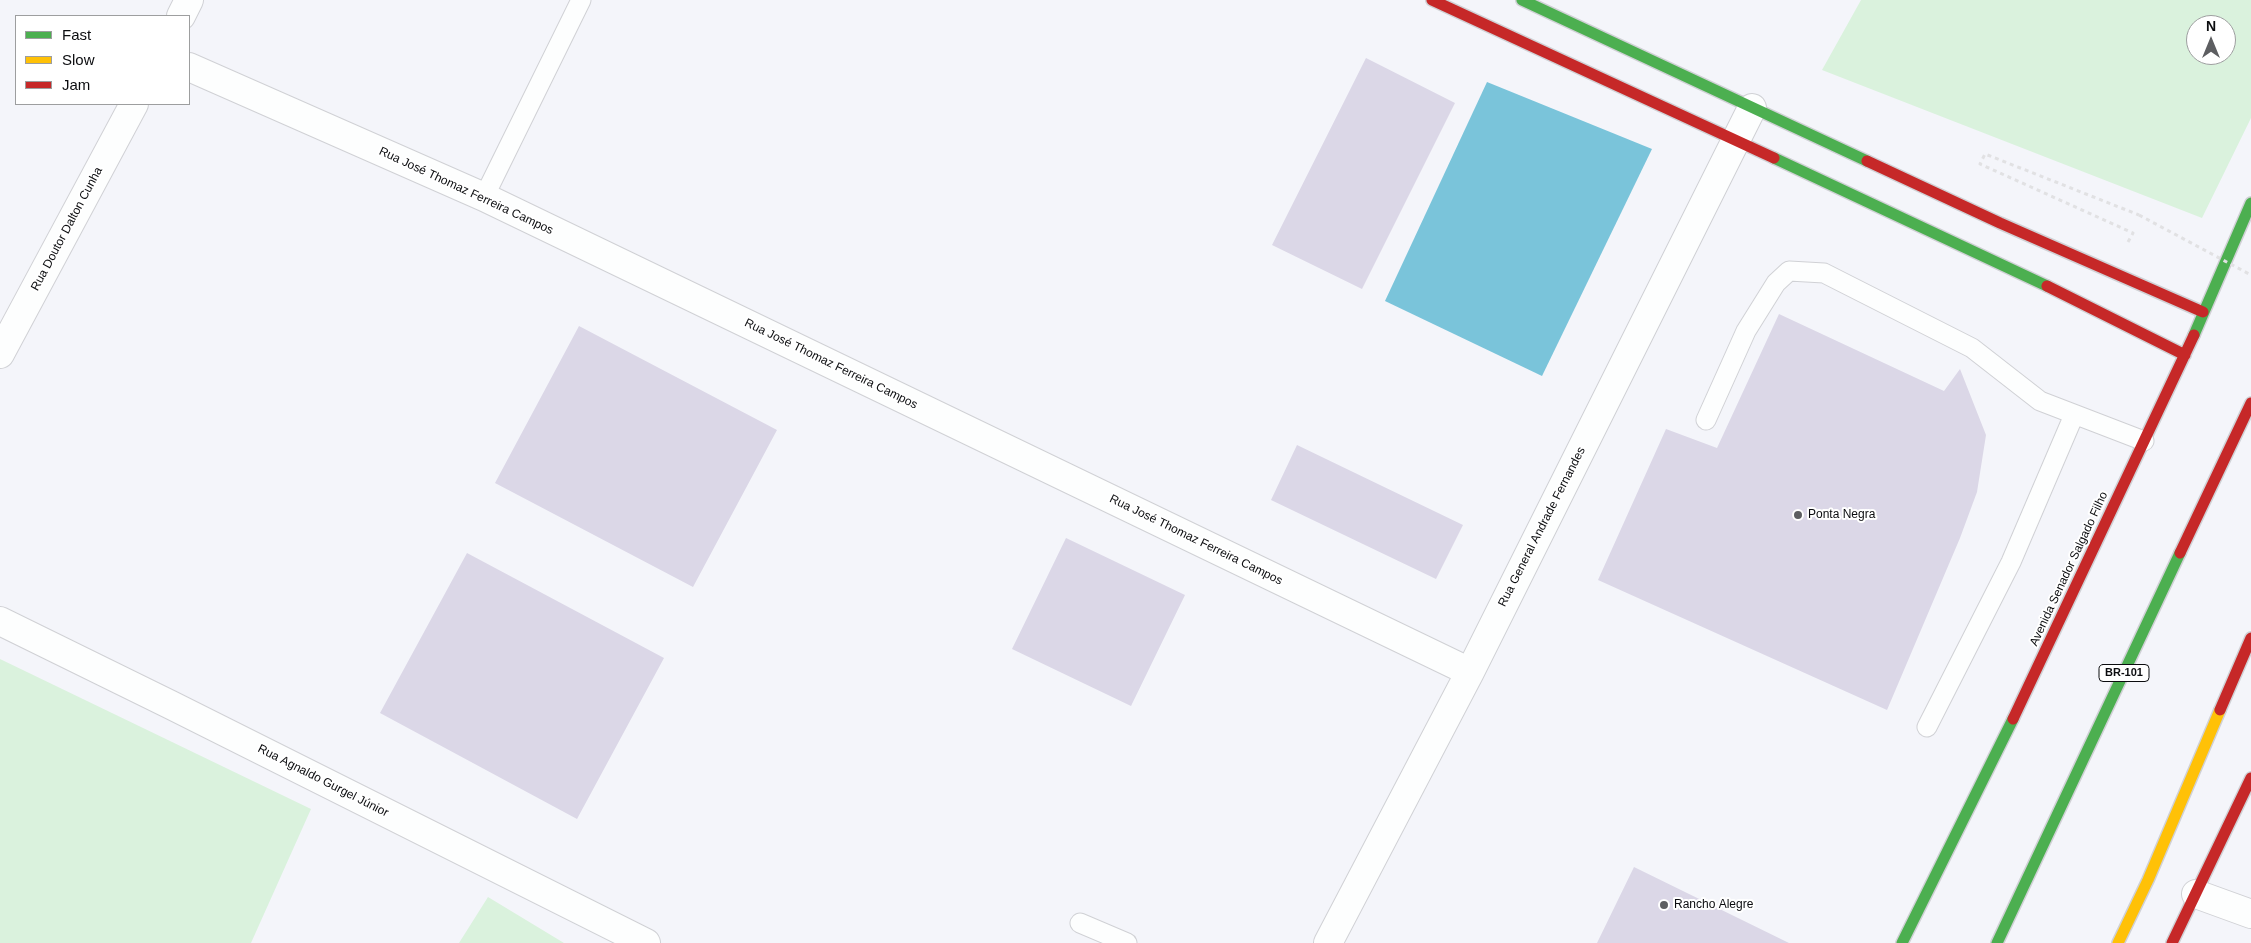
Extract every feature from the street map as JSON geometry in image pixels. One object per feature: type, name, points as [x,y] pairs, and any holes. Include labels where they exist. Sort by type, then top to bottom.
[{"type":"main road","points":[[1432,0],[2012,268],[2185,355]]},
{"type":"main road","points":[[1522,0],[2000,223],[2203,312]]},
{"type":"main road","name":"Avenida Senador Salgado Filho","points":[[1902,943],[1988,772],[2185,355],[2251,203]]},
{"type":"main road","name":"BR-101","points":[[1997,943],[2251,403]]},
{"type":"main road","points":[[2118,943],[2148,880],[2251,638]]},
{"type":"main road","points":[[2172,943],[2251,778]]},
{"type":"main road","points":[[2136,934],[2148,880]]},
{"type":"street","points":[[182,15],[189,0]]},
{"type":"street","name":"Rua José Thomaz Ferreira Campos","points":[[190,67],[484,197],[1470,672]]},
{"type":"street","name":"Rua Doutor Dalton Cunha","points":[[0,354],[133,105]]},
{"type":"street","name":"Rua General Andrade Fernandes","points":[[1328,943],[1470,672],[1752,108]]},
{"type":"street","name":"Rua Agnaldo Gurgel Júnior","points":[[0,621],[172,705],[646,943]]},
{"type":"street","points":[[2196,894],[2251,914]]},
{"type":"lane","points":[[484,197],[581,0]]},
{"type":"lane","points":[[1706,420],[1746,331],[1776,283],[1789,271],[1824,273],[1972,348],[2040,401],[2074,416],[2144,441]]},
{"type":"lane","points":[[1927,727],[2011,562],[2074,416]]},
{"type":"lane","points":[[1080,923],[1127,943]]},
{"type":"path","points":[[2128,243],[2132,233],[1980,164],[1985,154],[2139,215],[2251,275]]},
{"type":"green space","points":[[1861,0],[2251,0],[2251,118],[2202,218],[1822,70]]},
{"type":"green space","points":[[0,659],[311,809],[251,943],[0,943]]},
{"type":"green space","points":[[488,897],[564,943],[459,943]]},
{"type":"water","points":[[1487,82],[1652,149],[1542,376],[1385,301]]},
{"type":"building","points":[[1366,58],[1455,103],[1362,289],[1272,245]]},
{"type":"building","name":"Ponta Negra","points":[[1779,314],[1944,391],[1960,369],[1986,435],[1977,492],[1960,538],[1887,710],[1598,580],[1666,429],[1717,448]]},
{"type":"building","points":[[579,326],[777,430],[693,587],[495,483]]},
{"type":"building","points":[[1297,445],[1463,525],[1436,579],[1271,500]]},
{"type":"building","points":[[1066,538],[1185,595],[1131,706],[1012,649]]},
{"type":"building","points":[[467,553],[664,658],[577,819],[380,713]]},
{"type":"building","name":"Rancho Alegre","points":[[1634,867],[1789,943],[1597,943]]},
{"type":"traffic: fast","points":[[1522,0],[1867,161]]},
{"type":"traffic: fast","points":[[1774,158],[2047,286]]},
{"type":"traffic: fast","points":[[2194,335],[2251,203]]},
{"type":"traffic: fast","points":[[1997,943],[2180,553]]},
{"type":"traffic: fast","points":[[1902,943],[2013,719]]},
{"type":"traffic: slow","points":[[2118,943],[2148,880],[2220,710]]},
{"type":"traffic: jam","points":[[1432,0],[1774,158]]},
{"type":"traffic: jam","points":[[1867,161],[2000,223],[2203,312]]},
{"type":"traffic: jam","points":[[2047,286],[2185,355]]},
{"type":"traffic: jam","points":[[2013,719],[2194,335]]},
{"type":"traffic: jam","points":[[2180,553],[2251,403]]},
{"type":"traffic: jam","points":[[2220,710],[2251,638]]},
{"type":"traffic: jam","points":[[2172,943],[2251,778]]},
{"type":"place","name":"Ponta Negra","points":[[1798,515]]},
{"type":"place","name":"Rancho Alegre","points":[[1664,905]]}]
